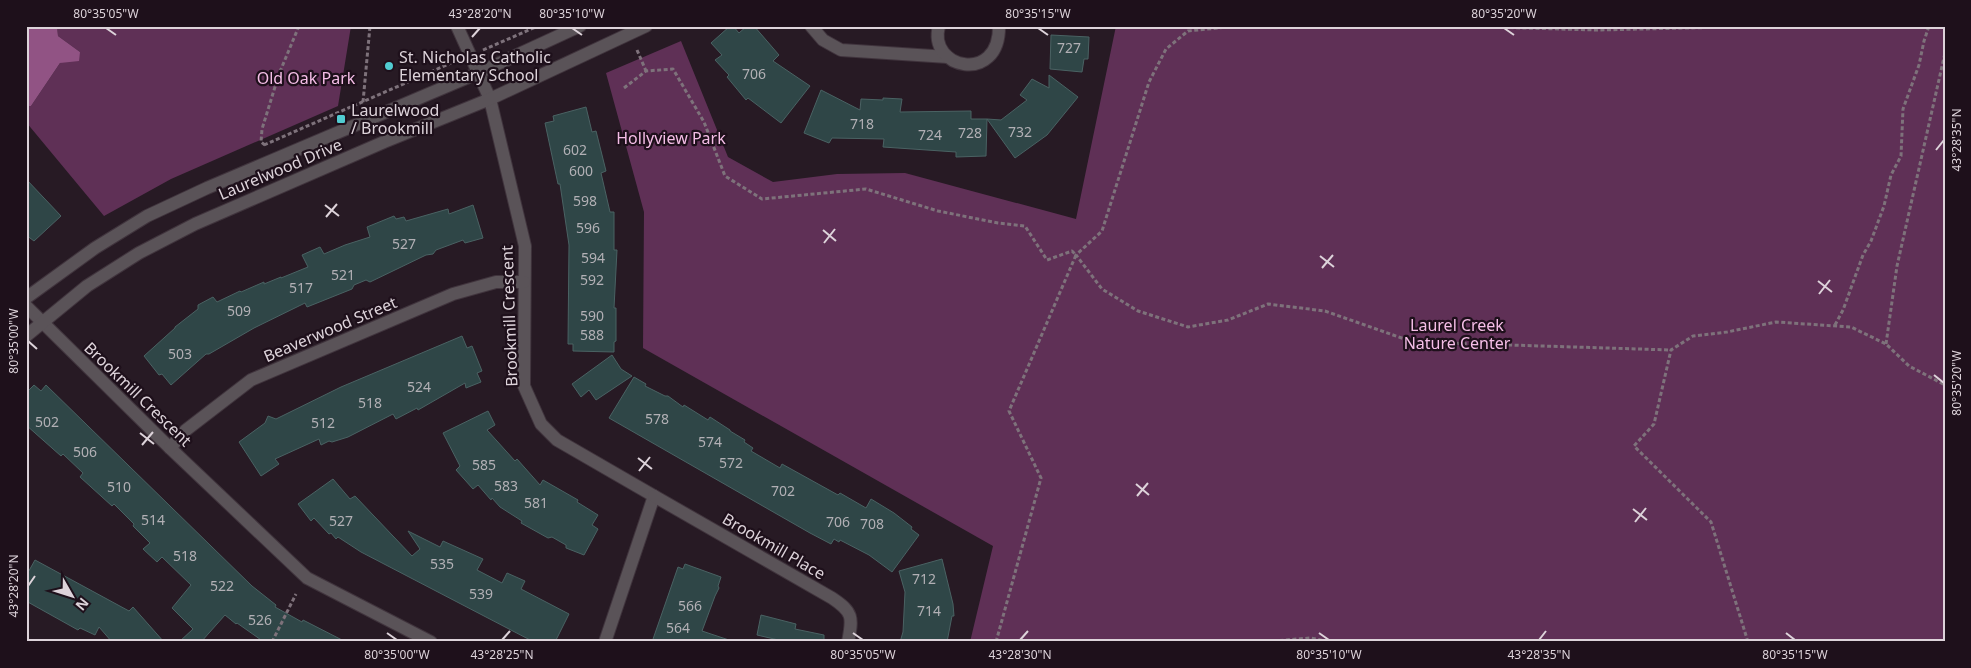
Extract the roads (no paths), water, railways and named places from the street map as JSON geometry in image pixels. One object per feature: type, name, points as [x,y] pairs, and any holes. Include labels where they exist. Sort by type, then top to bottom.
[{"type":"street","name":"Brookmill Crescent","points":[[457,26],[490,99],[525,246],[524,386],[541,424],[557,440],[654,496]]},
{"type":"street","name":"Laurelwood Drive","points":[[26,298],[95,248],[147,216],[207,188],[478,72],[580,26]]},
{"type":"street","name":"Laurelwood Drive","points":[[26,336],[87,286],[140,253],[195,224],[384,142],[490,99],[646,26]]},
{"type":"street","points":[[811,26],[823,40],[841,50],[948,57]]},
{"type":"street","points":[[939,26],[937,32],[939,44],[948,57],[955,62],[966,65],[978,64],[993,54],[1000,40],[1000,26]]},
{"type":"street","name":"Beaverwood Street","points":[[170,448],[186,430],[251,380],[453,294],[496,282],[524,282]]},
{"type":"street","name":"Brookmill Crescent","points":[[26,306],[170,448],[307,578],[432,642]]},
{"type":"street","points":[[604,642],[654,496]]},
{"type":"street","name":"Brookmill Place","points":[[654,496],[847,608],[852,623],[848,642]]},
{"type":"place","name":"St. Nicholas Catholic Elementary School","points":[[389,66]]},
{"type":"place","name":"Laurelwood / Brookmill","points":[[341,119]]},
{"type":"park label","name":"Old Oak Park","points":[[306,78]]},
{"type":"park label","name":"Hollyview Park","points":[[671,138]]},
{"type":"park label","name":"Laurel Creek Nature Center","points":[[1457,334]]}]
